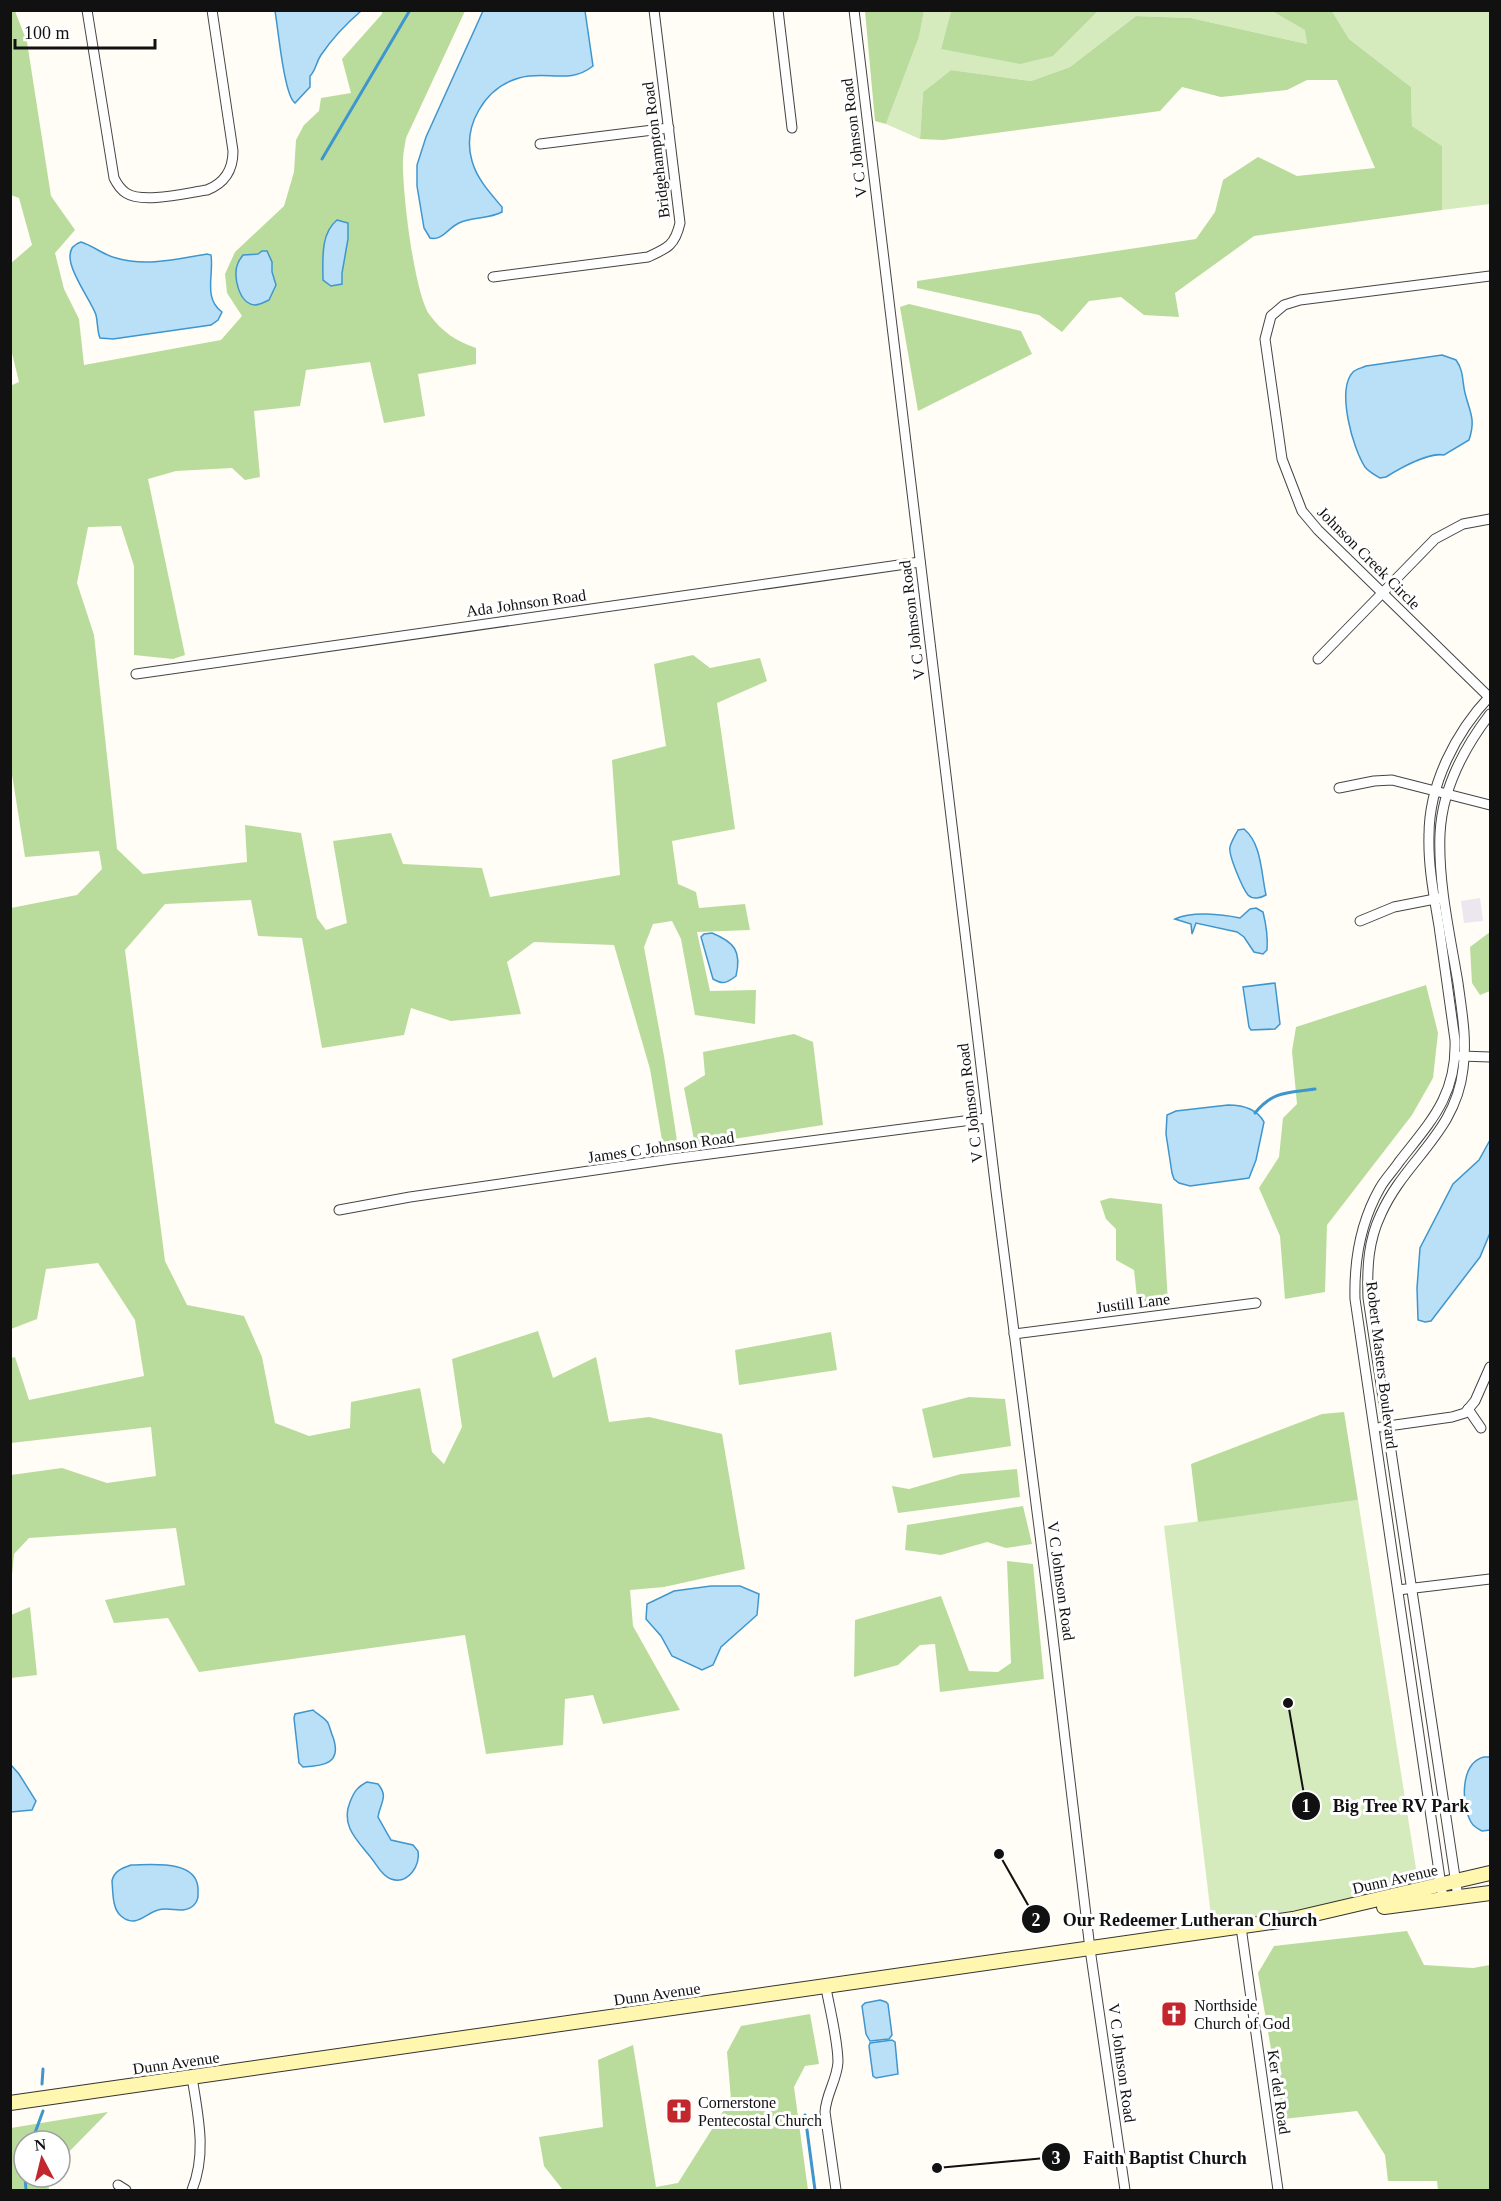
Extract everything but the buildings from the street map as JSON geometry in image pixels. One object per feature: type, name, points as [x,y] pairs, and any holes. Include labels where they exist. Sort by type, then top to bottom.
[{"type":"main road","name":"Dunn Avenue","points":[[10,2103],[826,1988],[1308,1917],[1442,1892],[1456,1881],[1491,1873]]},
{"type":"main road","name":"Dunn Avenue","points":[[1442,1892],[1458,1897],[1491,1893]]},
{"type":"street","points":[[87,10],[114,178],[118,187],[126,194],[146,198],[207,190],[224,180],[230,170],[233,151],[212,10]]},
{"type":"street","name":"Bridgehampton Road","points":[[493,277],[648,257],[666,249],[676,237],[680,223],[654,10]]},
{"type":"street","points":[[778,10],[792,128]]},
{"type":"street","name":"V C Johnson Road","points":[[854,10],[987,1118],[1090,1949],[1125,2190]]},
{"type":"street","points":[[540,144],[669,128]]},
{"type":"street","name":"Johnson Creek Circle","points":[[1490,697],[1302,512],[1292,491],[1282,459],[1265,339],[1266,328],[1271,316],[1284,305],[1300,300],[1491,276]]},
{"type":"street","points":[[1318,659],[1435,539],[1463,524],[1491,519]]},
{"type":"street","name":"Ada Johnson Road","points":[[136,674],[920,562]]},
{"type":"street","name":"Robert Masters Boulevard","points":[[1458,1897],[1368,1298],[1368,1253],[1375,1228],[1391,1196],[1450,1116],[1458,1098],[1460,1056],[1455,1040],[1434,899],[1429,832],[1436,791],[1451,752],[1469,719],[1490,697]]},
{"type":"street","name":"Robert Masters Boulevard","points":[[1442,1892],[1355,1299],[1356,1256],[1361,1231],[1381,1186],[1433,1119],[1444,1099],[1466,1041],[1445,897],[1440,833],[1448,794],[1467,747],[1491,714]]},
{"type":"street","points":[[1339,788],[1392,780],[1491,805]]},
{"type":"street","points":[[1359,921],[1394,907],[1445,897]]},
{"type":"street","points":[[1460,1056],[1491,1057]]},
{"type":"street","name":"James C Johnson Road","points":[[339,1210],[410,1197],[664,1160],[987,1118]]},
{"type":"street","name":"Justill Lane","points":[[1014,1335],[1257,1303]]},
{"type":"street","points":[[1374,1428],[1465,1413],[1475,1401],[1491,1366]]},
{"type":"street","points":[[1468,1409],[1481,1428]]},
{"type":"street","points":[[1398,1590],[1491,1579]]},
{"type":"street","name":"Ker del Road","points":[[1241,1927],[1278,2190]]},
{"type":"street","points":[[826,1988],[838,2061],[836,2078],[826,2100],[825,2112],[836,2190]]},
{"type":"street","points":[[192,2077],[201,2147],[198,2176],[192,2190]]},
{"type":"shaded area","points":[[1480,898],[1483,921],[1464,923],[1461,901]]},
{"type":"green space","points":[[951,10],[1098,11],[1053,56],[1020,64],[941,49]]},
{"type":"green space","points":[[11,11],[15,11],[27,42],[51,196],[75,230],[55,253],[64,289],[79,319],[84,365],[221,340],[242,316],[227,293],[225,274],[235,252],[284,206],[294,172],[296,140],[304,125],[319,111],[321,98],[351,93],[342,59],[382,14],[382,11],[465,11],[406,138],[403,174],[410,240],[418,284],[424,302],[429,314],[444,331],[476,348],[476,364],[418,374],[425,416],[384,423],[370,362],[306,370],[300,406],[254,411],[260,477],[245,480],[232,468],[176,471],[148,479],[185,655],[173,659],[134,655],[134,566],[121,526],[88,527],[77,583],[94,635],[117,849],[143,874],[247,862],[245,825],[301,833],[317,918],[326,930],[347,923],[333,841],[391,833],[403,864],[482,868],[490,897],[620,875],[612,760],[666,746],[654,664],[693,655],[710,668],[760,658],[767,681],[717,703],[735,829],[672,841],[678,884],[696,892],[699,908],[745,904],[750,930],[697,932],[710,991],[756,990],[755,1024],[695,1015],[681,939],[672,921],[653,924],[644,947],[678,1147],[664,1152],[650,1069],[614,945],[534,942],[507,962],[521,1014],[451,1021],[411,1008],[404,1035],[322,1048],[302,938],[258,936],[251,900],[165,904],[125,950],[165,1261],[187,1305],[244,1316],[262,1357],[275,1423],[309,1436],[350,1428],[351,1402],[420,1388],[432,1452],[444,1464],[462,1427],[452,1359],[538,1331],[553,1378],[596,1357],[609,1422],[649,1417],[722,1434],[745,1569],[664,1587],[630,1590],[633,1626],[680,1710],[603,1724],[593,1695],[565,1699],[563,1745],[486,1754],[465,1635],[199,1672],[168,1618],[114,1623],[105,1600],[185,1585],[176,1528],[29,1538],[14,1554],[11,1585],[11,1475],[62,1468],[107,1483],[156,1476],[151,1427],[11,1443],[11,1358],[15,1357],[29,1400],[144,1376],[135,1320],[98,1263],[46,1269],[37,1319],[11,1329],[11,908],[77,895],[102,869],[99,851],[25,857],[11,768],[10,386],[19,382],[11,349],[10,264],[32,245],[19,198],[11,195]]},
{"type":"green space","points":[[865,11],[924,11],[919,37],[886,124],[875,121]]},
{"type":"green space","points":[[924,11],[951,11],[941,49],[1053,56],[1098,11],[1272,11],[1306,30],[1307,44],[1191,18],[1136,16],[1070,67],[1031,81],[951,70],[923,92],[920,139],[886,124],[919,37]]},
{"type":"green space","points":[[1272,11],[1332,11],[1349,39],[1411,87],[1412,126],[1442,146],[1442,210],[1254,236],[1175,293],[1179,317],[1144,315],[1121,297],[1089,301],[1062,332],[1039,315],[917,288],[917,281],[1196,239],[1215,212],[1223,180],[1258,157],[1297,176],[1375,168],[1337,80],[1307,80],[1287,90],[1221,97],[1182,87],[1160,111],[943,140],[920,139],[923,92],[951,70],[1031,81],[1070,67],[1136,16],[1191,18],[1307,44],[1305,30]]},
{"type":"green space","points":[[1332,11],[1490,11],[1490,204],[1442,210],[1442,146],[1412,126],[1411,87],[1349,39]]},
{"type":"green space","points":[[909,304],[1021,331],[1032,354],[918,411],[900,307]]},
{"type":"green space","points":[[1490,932],[1490,991],[1480,995],[1472,983],[1470,947]]},
{"type":"green space","points":[[1426,985],[1438,1033],[1433,1078],[1412,1115],[1327,1225],[1325,1292],[1285,1299],[1280,1236],[1259,1188],[1279,1157],[1283,1118],[1297,1104],[1292,1051],[1296,1027]]},
{"type":"green space","points":[[794,1034],[813,1042],[823,1125],[695,1145],[684,1088],[705,1075],[703,1052]]},
{"type":"green space","points":[[1110,1198],[1162,1204],[1168,1302],[1138,1306],[1134,1270],[1116,1260],[1116,1229],[1106,1219],[1100,1201]]},
{"type":"green space","points":[[831,1332],[837,1370],[739,1385],[735,1350]]},
{"type":"green space","points":[[969,1397],[1005,1399],[1011,1446],[933,1458],[922,1409]]},
{"type":"green space","points":[[1344,1412],[1358,1500],[1198,1522],[1191,1464],[1322,1414]]},
{"type":"green space","points":[[1017,1469],[1020,1497],[898,1513],[892,1486],[909,1489],[961,1474]]},
{"type":"green space","points":[[1358,1500],[1418,1881],[1415,1884],[1340,1901],[1212,1924],[1164,1526]]},
{"type":"green space","points":[[1023,1506],[1032,1544],[1006,1548],[987,1542],[941,1555],[905,1550],[907,1525]]},
{"type":"green space","points":[[1007,1561],[1033,1564],[1044,1679],[940,1692],[935,1644],[920,1645],[898,1665],[854,1677],[855,1620],[941,1596],[969,1671],[998,1672],[1011,1663]]},
{"type":"green space","points":[[30,1607],[37,1675],[11,1678],[11,1615]]},
{"type":"green space","points":[[1407,1931],[1424,1965],[1473,1968],[1490,1965],[1490,2190],[1438,2190],[1437,2181],[1388,2181],[1385,2155],[1357,2111],[1283,2119],[1258,1973],[1274,1946]]},
{"type":"green space","points":[[810,2014],[819,2064],[805,2066],[794,2087],[808,2190],[563,2190],[544,2166],[539,2137],[603,2127],[598,2060],[633,2045],[656,2187],[678,2183],[731,2099],[727,2052],[741,2026]]},
{"type":"green space","points":[[108,2112],[72,2149],[72,2129],[12,2129],[12,2189],[49,2190],[11,2190],[11,2128]]},
{"type":"water","points":[[275,11],[361,11],[321,55],[310,76],[310,87],[295,103],[291,98],[285,75]]},
{"type":"water","points":[[483,11],[585,11],[593,66],[575,75],[539,75],[519,78],[495,90],[479,110],[473,122],[470,148],[477,174],[502,207],[502,212],[464,221],[438,238],[430,238],[424,228],[417,186],[417,165],[426,137]]},
{"type":"water","points":[[337,220],[348,223],[348,239],[342,284],[331,286],[323,280],[323,256],[328,232]]},
{"type":"water","points":[[81,242],[111,257],[127,261],[162,261],[211,255],[211,293],[216,306],[222,312],[218,320],[211,325],[113,339],[100,338],[93,307],[71,265],[70,255],[73,247]]},
{"type":"water","points":[[267,251],[272,262],[276,285],[269,300],[255,305],[245,300],[241,294],[238,288],[236,268],[243,255],[258,254]]},
{"type":"water","points":[[1442,355],[1456,360],[1460,368],[1472,421],[1469,440],[1444,455],[1430,456],[1380,478],[1365,467],[1351,434],[1346,405],[1348,381],[1354,371],[1366,366]]},
{"type":"water","points":[[1244,829],[1250,835],[1260,859],[1266,895],[1259,898],[1252,898],[1248,895],[1231,857],[1232,840],[1238,830]]},
{"type":"water","points":[[1256,908],[1263,912],[1266,926],[1267,950],[1263,954],[1254,952],[1244,937],[1237,932],[1196,923],[1192,934],[1191,924],[1175,919],[1198,914],[1240,918],[1250,909]]},
{"type":"water","points":[[712,933],[731,944],[737,954],[736,976],[725,982],[713,979],[701,937]]},
{"type":"water","points":[[1275,983],[1280,1024],[1275,1029],[1251,1030],[1243,987]]},
{"type":"water","points":[[1228,1105],[1249,1109],[1264,1122],[1256,1160],[1249,1178],[1190,1186],[1179,1183],[1174,1179],[1172,1173],[1166,1134],[1167,1115],[1176,1111]]},
{"type":"water","points":[[1490,1140],[1490,1233],[1480,1257],[1431,1321],[1418,1320],[1417,1288],[1420,1248],[1453,1184],[1479,1160]]},
{"type":"water","points":[[711,1586],[740,1586],[759,1594],[757,1615],[721,1647],[713,1665],[702,1670],[672,1656],[661,1636],[646,1619],[647,1604],[674,1591]]},
{"type":"water","points":[[313,1710],[328,1723],[335,1753],[333,1758],[325,1764],[303,1767],[299,1763],[294,1718],[295,1714]]},
{"type":"water","points":[[1484,1757],[1490,1757],[1490,1830],[1482,1831],[1471,1822],[1464,1795],[1470,1767]]},
{"type":"water","points":[[11,1765],[36,1801],[32,1810],[11,1812]]},
{"type":"water","points":[[367,1782],[378,1784],[383,1793],[378,1817],[391,1840],[413,1845],[418,1851],[415,1868],[403,1879],[391,1879],[382,1873],[349,1826],[347,1818],[350,1802],[356,1790]]},
{"type":"water","points":[[131,1865],[171,1866],[190,1872],[198,1888],[197,1901],[190,1908],[163,1909],[136,1921],[126,1920],[116,1909],[112,1881],[117,1872]]},
{"type":"water","points":[[880,2000],[888,2004],[892,2035],[889,2039],[870,2041],[866,2034],[862,2006],[865,2003]]},
{"type":"water","points":[[892,2040],[895,2042],[898,2074],[876,2078],[873,2076],[870,2043]]},
{"type":"waterway","points":[[322,159],[410,10]]},
{"type":"waterway","points":[[1255,1113],[1275,1096],[1315,1089]]},
{"type":"waterway","points":[[42,2084],[43,2069]]},
{"type":"waterway","points":[[36,2129],[43,2111]]},
{"type":"waterway","points":[[805,2115],[815,2190]]},
{"type":"place","name":"Big Tree RV Park","points":[[1288,1703]]},
{"type":"place","name":"Our Redeemer Lutheran Church","points":[[999,1854]]},
{"type":"place","name":"Northside Church of God","points":[[1174,2014]]},
{"type":"place","name":"Cornerstone Pentecostal Church","points":[[679,2111]]},
{"type":"place","name":"Faith Baptist Church","points":[[937,2168]]}]
